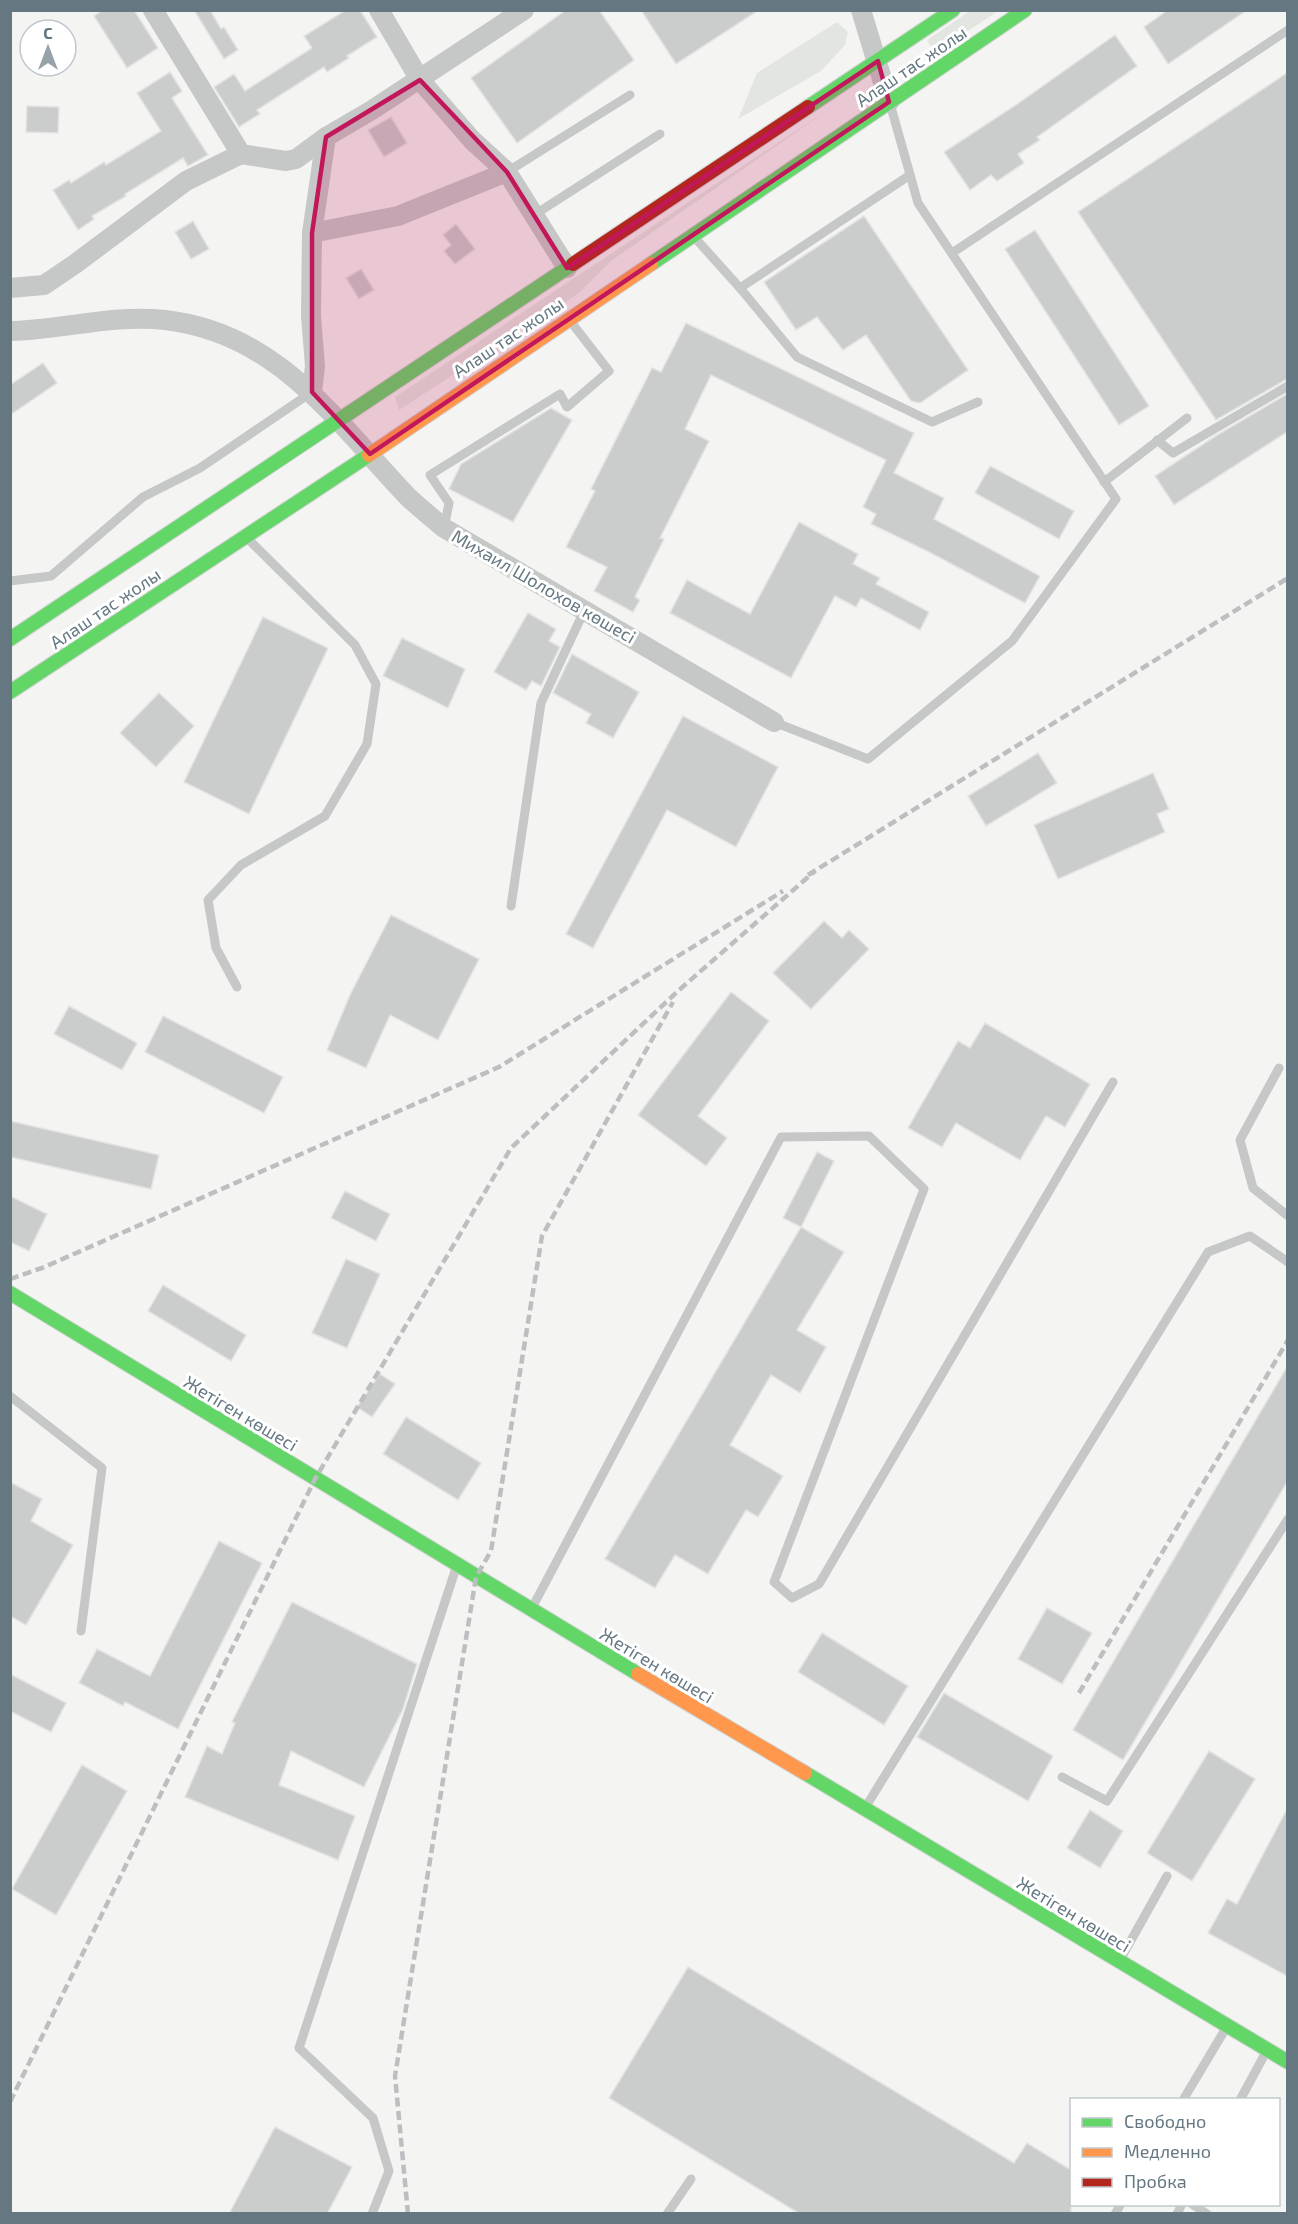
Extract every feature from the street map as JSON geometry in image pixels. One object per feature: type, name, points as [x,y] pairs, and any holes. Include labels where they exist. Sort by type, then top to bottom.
[{"type":"main road","name":"Алаш тас жолы","points":[[12,634],[340,420],[953,10]]},
{"type":"main road","name":"Алаш тас жолы","points":[[10,692],[370,454],[1025,10]]},
{"type":"main road","name":"Жетіген көшесі","points":[[10,1293],[457,1566],[1287,2062]]},
{"type":"street","points":[[153,10],[241,154]]},
{"type":"street","points":[[379,10],[420,80],[472,140],[507,172],[567,268]]},
{"type":"street","points":[[10,288],[44,285],[186,181],[241,154],[286,161],[296,159],[326,137],[420,80],[524,10]]},
{"type":"street","points":[[861,10],[890,102]]},
{"type":"street","points":[[312,392],[315,366],[311,316],[312,233],[326,137]]},
{"type":"street","points":[[312,233],[398,216],[507,172]]},
{"type":"street","name":"Михаил Шолохов көшесі","points":[[10,331],[60,327],[97,320],[165,320],[219,331],[236,339],[296,378],[312,392],[411,499],[444,528],[774,722]]},
{"type":"lane","points":[[952,253],[1287,30]]},
{"type":"lane","points":[[507,172],[630,95]]},
{"type":"lane","points":[[774,722],[868,759],[1012,640],[1116,499],[918,203],[890,102]]},
{"type":"lane","points":[[534,215],[660,134]]},
{"type":"lane","points":[[740,288],[910,175]]},
{"type":"lane","points":[[692,234],[797,357],[932,422],[978,402]]},
{"type":"lane","points":[[444,528],[449,503],[430,475],[560,394],[567,407],[609,371],[568,318]]},
{"type":"lane","points":[[1157,440],[1173,453],[1287,386]]},
{"type":"lane","points":[[10,581],[51,576],[143,497],[200,468],[312,392]]},
{"type":"lane","points":[[1104,482],[1187,417]]},
{"type":"lane","points":[[237,987],[216,948],[208,900],[241,865],[325,816],[367,744],[376,684],[355,645],[244,536]]},
{"type":"lane","points":[[511,906],[541,703],[585,609]]},
{"type":"lane","points":[[1279,1068],[1240,1140],[1253,1188],[1287,1216]]},
{"type":"lane","points":[[531,1610],[781,1137],[869,1136],[924,1189],[774,1582],[792,1598],[819,1584],[1113,1082]]},
{"type":"lane","points":[[864,1810],[1208,1252],[1250,1236],[1287,1262]]},
{"type":"lane","points":[[10,1396],[102,1468],[81,1631]]},
{"type":"lane","points":[[1062,1777],[1107,1801],[1287,1519]]},
{"type":"lane","points":[[372,2214],[389,2171],[373,2118],[299,2048],[457,1566]]},
{"type":"lane","points":[[1119,1962],[1167,1876]]},
{"type":"lane","points":[[1184,2098],[1227,2026]]},
{"type":"lane","points":[[1241,2098],[1267,2050]]},
{"type":"lane","points":[[667,2214],[691,2179]]},
{"type":"lane","points":[[1194,2206],[1207,2214]]},
{"type":"highlighted area","points":[[878,61],[889,102],[370,454],[312,392],[312,233],[326,137],[420,80],[507,172],[567,268]]},
{"type":"shaded area","points":[[970,11],[998,11],[935,53],[927,40]]},
{"type":"shaded area","points":[[837,22],[848,32],[845,45],[821,71],[738,119],[757,73]]},
{"type":"shaded area","points":[[835,105],[611,261],[579,293],[399,410],[395,397]]},
{"type":"building","points":[[103,10],[134,10],[158,48],[127,68],[94,16]]},
{"type":"building","points":[[194,10],[210,10],[221,29],[224,27],[238,50],[224,59]]},
{"type":"building","points":[[346,10],[360,10],[377,37],[327,72],[324,67],[257,110],[260,114],[239,127],[214,87],[234,74],[245,91],[312,48],[304,36]]},
{"type":"building","points":[[566,10],[599,10],[634,60],[517,143],[471,78]]},
{"type":"building","points":[[641,10],[759,10],[676,64]]},
{"type":"building","points":[[1168,10],[1247,10],[1168,64],[1144,27]]},
{"type":"building","points":[[1115,35],[1137,66],[1037,137],[1040,140],[1018,154],[1024,163],[997,181],[991,175],[970,190],[944,152],[1016,105]]},
{"type":"building","points":[[170,72],[182,91],[172,98],[208,155],[188,166],[183,158],[92,216],[94,219],[78,230],[53,190],[69,180],[71,183],[104,162],[106,165],[161,131],[137,93]]},
{"type":"building","points":[[1287,73],[1287,379],[1216,420],[1078,212]]},
{"type":"building","points":[[27,106],[59,107],[58,133],[26,132]]},
{"type":"building","points":[[391,117],[407,143],[384,157],[368,130]]},
{"type":"building","points":[[864,216],[968,370],[920,403],[911,401],[866,335],[843,350],[817,317],[796,330],[764,282]]},
{"type":"building","points":[[193,221],[209,249],[191,259],[175,232]]},
{"type":"building","points":[[456,224],[475,249],[455,264],[444,251],[451,245],[443,235]]},
{"type":"building","points":[[1035,230],[1149,406],[1119,425],[1005,249]]},
{"type":"building","points":[[361,269],[374,290],[359,299],[346,278]]},
{"type":"building","points":[[686,323],[914,433],[894,473],[944,498],[934,519],[1040,576],[1025,603],[871,524],[876,514],[863,507],[886,460],[711,375],[685,429],[709,441],[660,538],[664,539],[635,597],[640,600],[633,612],[594,591],[607,567],[566,547],[595,491],[591,489],[652,368],[661,372]]},
{"type":"building","points":[[43,363],[57,383],[10,415],[10,385]]},
{"type":"building","points":[[1287,394],[1287,432],[1174,505],[1155,476],[1217,435]]},
{"type":"building","points":[[551,408],[572,420],[513,522],[449,489],[461,464]]},
{"type":"building","points":[[990,466],[1074,511],[1059,539],[975,493]]},
{"type":"building","points":[[799,522],[858,554],[853,564],[880,578],[876,584],[929,612],[920,630],[861,598],[856,607],[835,596],[791,678],[670,613],[687,580],[750,614]]},
{"type":"building","points":[[528,613],[556,629],[549,641],[560,647],[541,686],[532,681],[526,690],[494,672]]},
{"type":"building","points":[[263,617],[328,648],[249,814],[184,782]]},
{"type":"building","points":[[402,638],[465,669],[448,708],[383,676]]},
{"type":"building","points":[[572,654],[639,692],[613,738],[586,723],[591,714],[553,693]]},
{"type":"building","points":[[159,693],[194,726],[156,767],[120,733]]},
{"type":"building","points":[[683,716],[778,767],[736,847],[667,810],[593,948],[566,934]]},
{"type":"building","points":[[1038,753],[1057,783],[986,826],[968,796]]},
{"type":"building","points":[[1153,773],[1169,809],[1157,814],[1165,832],[1058,879],[1034,825]]},
{"type":"building","points":[[391,915],[479,959],[438,1040],[390,1015],[366,1068],[327,1050],[350,995]]},
{"type":"building","points":[[824,921],[842,938],[849,930],[869,949],[811,1009],[773,973]]},
{"type":"building","points":[[731,992],[769,1021],[698,1116],[727,1138],[706,1166],[638,1115]]},
{"type":"building","points":[[69,1006],[137,1043],[122,1070],[54,1034]]},
{"type":"building","points":[[163,1016],[283,1077],[264,1113],[145,1052]]},
{"type":"building","points":[[985,1023],[1090,1084],[1065,1127],[1046,1116],[1020,1160],[956,1123],[942,1147],[908,1128],[958,1041],[970,1048]]},
{"type":"building","points":[[10,1121],[159,1155],[151,1189],[10,1157]]},
{"type":"building","points":[[817,1152],[834,1161],[801,1227],[783,1218]]},
{"type":"building","points":[[345,1191],[390,1214],[376,1241],[331,1218]]},
{"type":"building","points":[[10,1196],[47,1214],[29,1251],[10,1242]]},
{"type":"building","points":[[801,1227],[844,1252],[797,1330],[826,1347],[800,1393],[771,1375],[730,1445],[783,1476],[758,1517],[746,1510],[708,1574],[675,1555],[655,1588],[605,1559]]},
{"type":"building","points":[[346,1259],[380,1274],[347,1348],[312,1333]]},
{"type":"building","points":[[163,1285],[246,1335],[231,1361],[148,1311]]},
{"type":"building","points":[[1287,1367],[1287,1482],[1123,1760],[1073,1730]]},
{"type":"building","points":[[380,1374],[395,1384],[372,1417],[357,1407]]},
{"type":"building","points":[[406,1417],[481,1463],[458,1500],[383,1454]]},
{"type":"building","points":[[10,1482],[42,1499],[31,1521],[73,1545],[26,1625],[10,1616]]},
{"type":"building","points":[[219,1541],[262,1563],[178,1729],[125,1702],[123,1706],[79,1683],[97,1649],[150,1676]]},
{"type":"building","points":[[292,1602],[417,1664],[403,1709],[364,1787],[291,1751],[279,1785],[355,1816],[338,1860],[185,1797],[207,1746],[222,1754],[235,1723],[232,1722]]},
{"type":"building","points":[[1047,1608],[1092,1633],[1062,1684],[1018,1659]]},
{"type":"building","points":[[822,1633],[908,1686],[884,1725],[798,1672]]},
{"type":"building","points":[[10,1674],[66,1703],[51,1732],[10,1711]]},
{"type":"building","points":[[944,1693],[1053,1756],[1028,1801],[917,1737]]},
{"type":"building","points":[[1209,1751],[1255,1779],[1192,1881],[1147,1853]]},
{"type":"building","points":[[82,1765],[127,1791],[56,1915],[12,1889]]},
{"type":"building","points":[[1287,1809],[1287,1976],[1208,1933],[1227,1899],[1237,1904]]},
{"type":"building","points":[[1090,1810],[1123,1831],[1100,1868],[1067,1848]]},
{"type":"building","points":[[688,1967],[1014,2163],[1027,2143],[1070,2169],[1071,2214],[800,2214],[609,2098]]},
{"type":"building","points":[[275,2127],[352,2167],[327,2214],[229,2214]]},
{"type":"railway","points":[[808,875],[1288,578]]},
{"type":"railway","points":[[10,2102],[315,1479],[511,1148],[678,991],[815,871]]},
{"type":"railway","points":[[10,1279],[42,1268],[499,1067],[783,891]]},
{"type":"railway","points":[[408,2214],[395,2076],[476,1577],[491,1551],[542,1236],[673,1002]]},
{"type":"railway","points":[[1079,1693],[1288,1340]]},
{"type":"traffic: fast","points":[[808,107],[953,10]]},
{"type":"traffic: fast","points":[[651,264],[1025,10]]},
{"type":"traffic: fast","points":[[10,639],[573,264]]},
{"type":"traffic: fast","points":[[10,692],[369,455]]},
{"type":"traffic: fast","points":[[10,1293],[638,1674]]},
{"type":"traffic: fast","points":[[805,1773],[1288,2062]]},
{"type":"traffic: slow","points":[[369,455],[651,264]]},
{"type":"traffic: slow","points":[[638,1674],[805,1773]]},
{"type":"traffic: jam","points":[[573,264],[808,107]]}]
